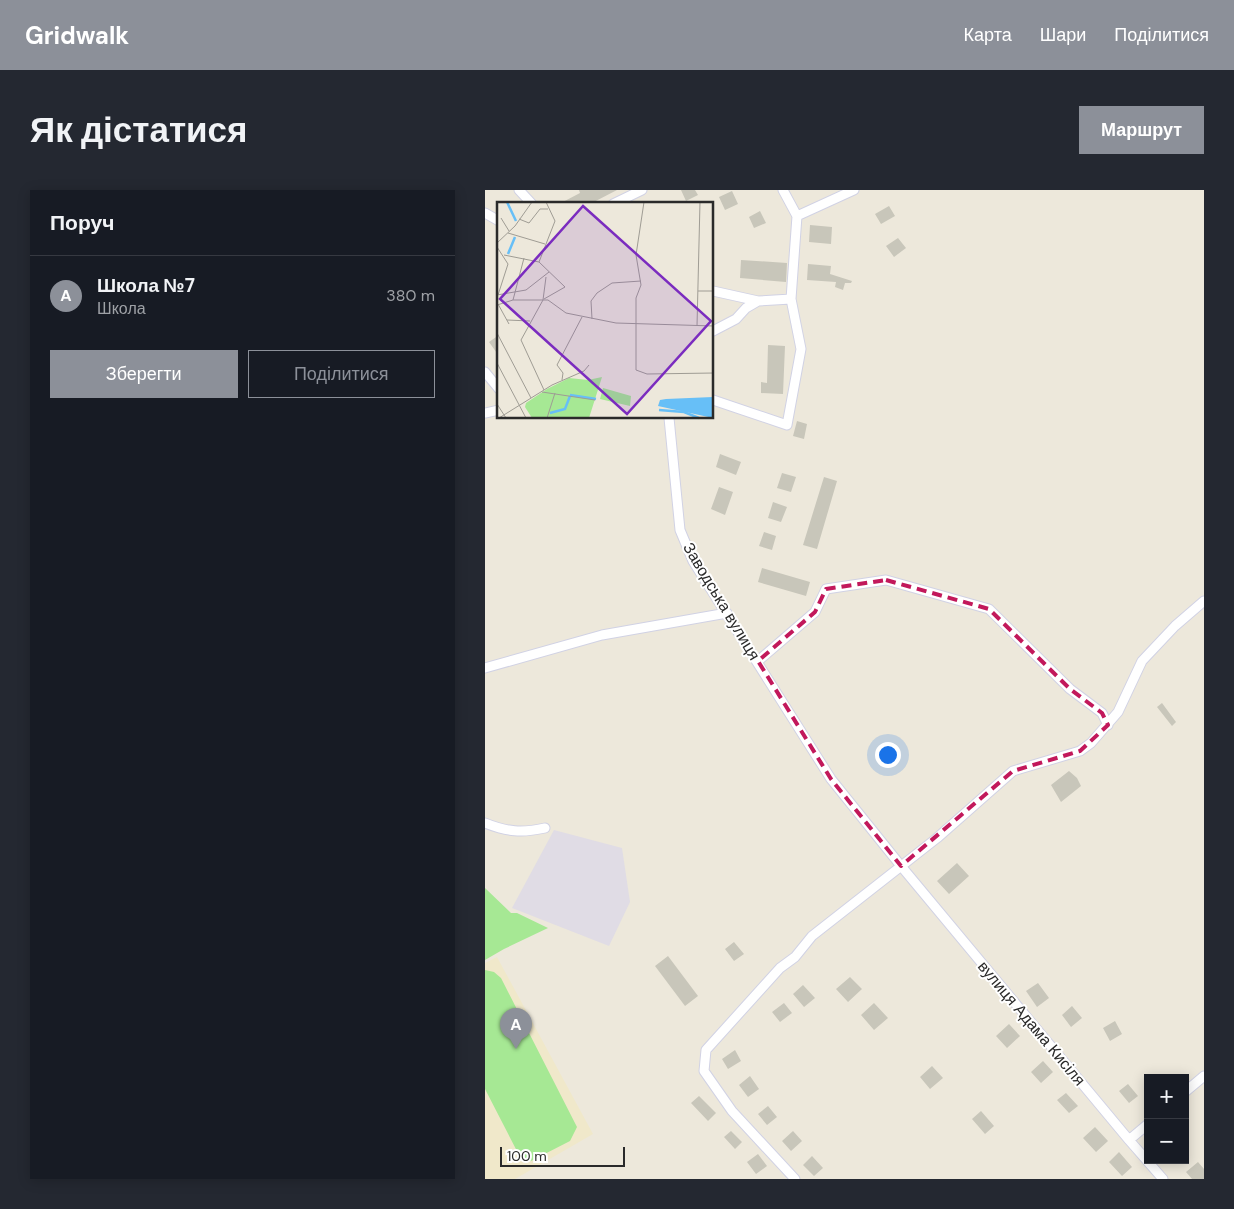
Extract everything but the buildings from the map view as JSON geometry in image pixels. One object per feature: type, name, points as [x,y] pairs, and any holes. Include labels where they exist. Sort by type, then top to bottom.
[{"type":"street","points":[[519,190],[530,202]]},
{"type":"street","points":[[617,202],[642,190]]},
{"type":"street","points":[[714,400],[787,425],[801,349],[791,299],[797,216],[783,190]]},
{"type":"street","points":[[797,216],[854,190]]},
{"type":"street","points":[[485,213],[497,220]]},
{"type":"street","points":[[714,291],[757,301],[791,299]]},
{"type":"street","points":[[714,330],[736,319],[746,308],[757,301]]},
{"type":"street","points":[[485,372],[497,387]]},
{"type":"street","name":"Заводська вулиця","points":[[669,419],[680,530],[693,561],[831,779],[901,866]]},
{"type":"street","points":[[759,663],[815,612],[826,588],[886,580],[989,609],[1070,689],[1102,713],[1108,725]]},
{"type":"street","points":[[795,1179],[732,1111],[705,1071],[706,1050],[780,968],[795,957],[812,936],[937,838],[1013,771],[1080,751],[1091,743],[1118,712],[1142,661],[1175,626],[1204,601]]},
{"type":"street","points":[[485,668],[602,635],[727,613]]},
{"type":"street","points":[[485,823],[501,830],[528,831],[545,828]]},
{"type":"street","name":"вулиця Адама Кисіля","points":[[901,866],[1163,1179]]},
{"type":"street","points":[[1189,1089],[1204,1076]]},
{"type":"street","points":[[1129,1140],[1144,1127]]},
{"type":"highlighted area","points":[[886,580],[989,609],[1070,689],[1102,713],[1108,725],[1080,751],[1013,771],[901,866],[831,779],[758,661],[815,612],[826,589]]},
{"type":"shaded area","points":[[554,830],[622,848],[630,902],[609,946],[512,908]]},
{"type":"shaded area","points":[[497,957],[593,1134],[515,1179],[485,1179],[485,963]]},
{"type":"green space","points":[[485,888],[511,913],[517,913],[548,928],[485,960]]},
{"type":"green space","points":[[485,970],[494,972],[501,978],[577,1127],[570,1141],[531,1161],[519,1155],[485,1089]]},
{"type":"place","name":"Школа №7","points":[[516,1049]]}]
